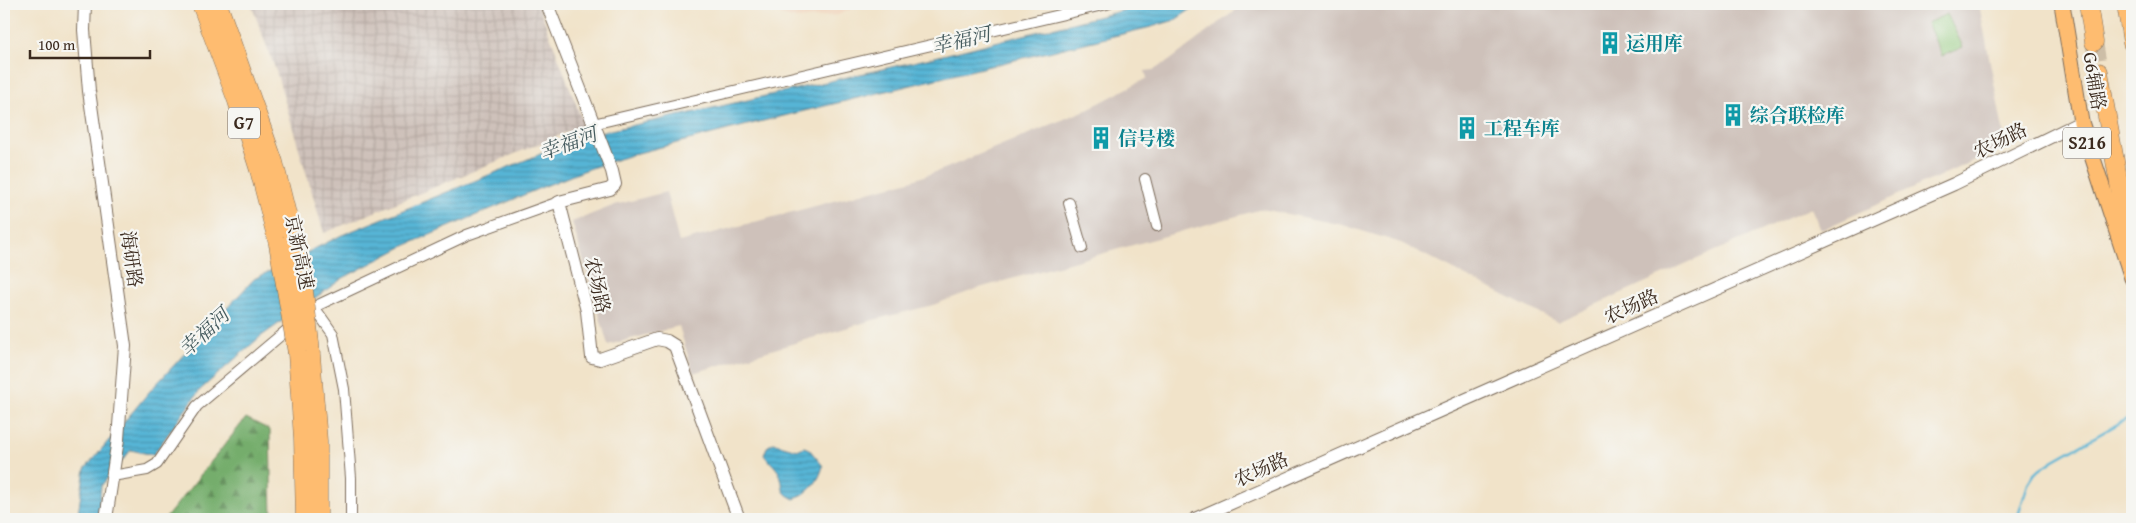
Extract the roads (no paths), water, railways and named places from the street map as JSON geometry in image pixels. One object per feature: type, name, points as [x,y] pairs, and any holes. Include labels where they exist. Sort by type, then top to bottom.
[{"type":"highway","name":"京新高速","points":[[201,4],[285,239]]},
{"type":"highway","name":"京新高速","points":[[218,4],[274,162],[318,441],[318,519]]},
{"type":"highway","points":[[2088,4],[2094,42]]},
{"type":"highway","points":[[2126,4],[2132,43]]},
{"type":"highway","points":[[2098,72],[2132,256]]},
{"type":"highway","name":"京新高速","points":[[303,348],[305,519]]},
{"type":"main road","name":"G6辅路","points":[[2062,4],[2081,122],[2132,278]]},
{"type":"street","name":"海研路","points":[[85,4],[84,30],[89,91],[125,346],[118,439],[106,519]]},
{"type":"street","points":[[113,471],[147,470],[157,464],[197,406],[314,307],[467,235],[559,202],[610,189],[615,184],[612,171],[547,4]]},
{"type":"street","points":[[594,126],[1107,4]]},
{"type":"street","name":"农场路","points":[[1195,519],[1954,184],[2081,122]]},
{"type":"street","points":[[1145,179],[1157,226]]},
{"type":"street","name":"农场路","points":[[559,202],[587,311],[592,356],[600,359],[657,339],[667,341],[675,346],[738,519]]},
{"type":"street","points":[[1069,203],[1082,248]]},
{"type":"street","points":[[314,307],[332,334],[344,389],[351,478],[351,519]]},
{"type":"water","name":"幸福河","points":[[1149,4],[1199,4],[1175,20],[1151,27],[634,154],[588,169],[540,188],[404,246],[343,278],[260,337],[200,390],[153,455],[131,450],[101,486],[98,519],[77,519],[85,469],[149,392],[254,279],[342,235],[587,135],[935,57]]},
{"type":"water","points":[[773,443],[797,450],[804,447],[809,449],[823,466],[813,486],[804,494],[794,499],[786,494],[779,472],[764,455],[767,447]]},
{"type":"waterway","points":[[2017,519],[2028,484],[2035,473],[2054,460],[2132,416]]},
{"type":"tunnel","points":[[2094,42],[2099,72]]},
{"type":"place","name":"运用库","points":[[1610,43]]},
{"type":"place","name":"综合联检库","points":[[1733,115]]},
{"type":"place","name":"工程车库","points":[[1467,128]]},
{"type":"place","name":"信号楼","points":[[1101,138]]}]
